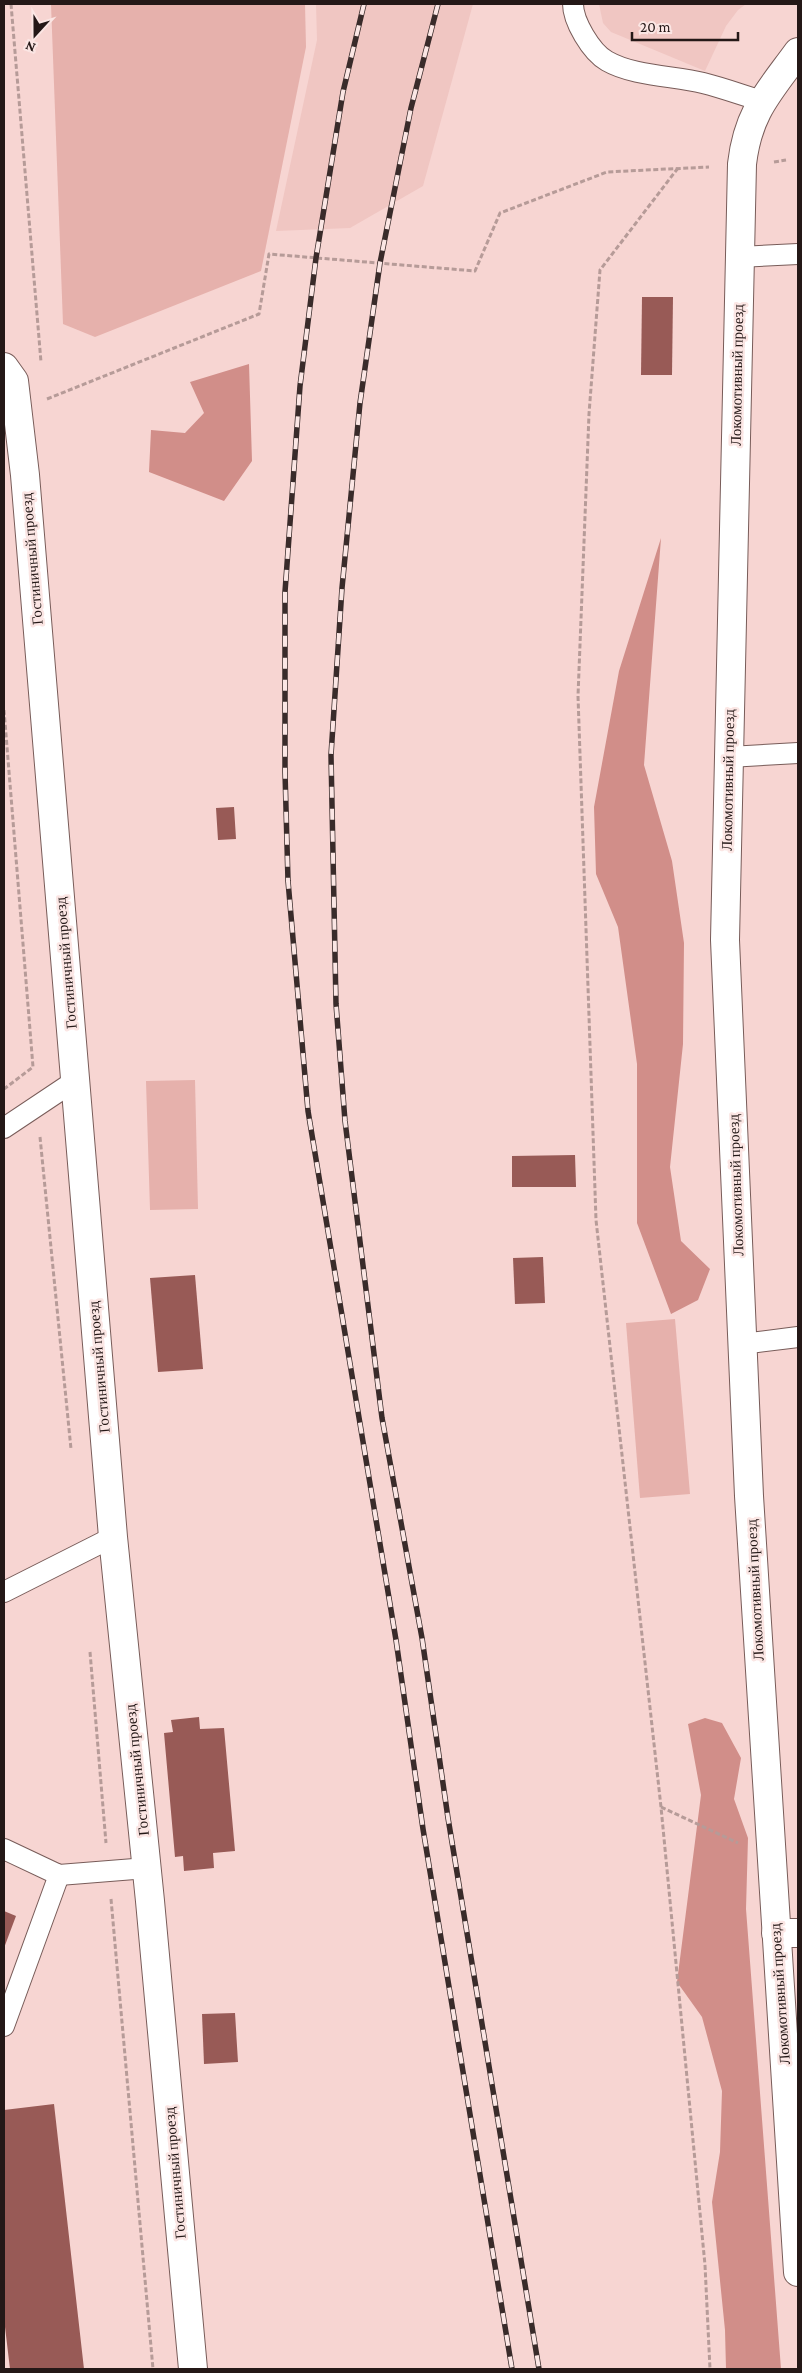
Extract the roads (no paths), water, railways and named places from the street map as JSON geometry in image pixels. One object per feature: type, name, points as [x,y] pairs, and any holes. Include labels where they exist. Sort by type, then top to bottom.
[{"type":"street","name":"Локомотивный проезд","points":[[798,52],[762,101],[745,138],[742,164],[725,940],[742,1344],[787,1933],[798,2272]]},
{"type":"street","points":[[762,101],[798,78]]},
{"type":"street","name":"Гостиничный проезд","points":[[4,367],[14,381],[19,415],[113,1537],[147,1868],[193,2369]]},
{"type":"lane","points":[[573,4],[573,14],[582,34],[605,60],[627,68],[703,83],[762,101]]},
{"type":"lane","points":[[739,257],[798,254]]},
{"type":"lane","points":[[729,757],[798,753]]},
{"type":"lane","points":[[4,1128],[76,1080]]},
{"type":"lane","points":[[742,1344],[798,1337]]},
{"type":"lane","points":[[4,1592],[113,1537]]},
{"type":"lane","points":[[4,1849],[59,1874],[147,1868]]},
{"type":"lane","points":[[4,2026],[59,1874]]},
{"type":"railway","points":[[364,4],[343,92],[316,258],[300,386],[285,592],[285,772],[288,881],[308,1111],[396,1640],[423,1829],[512,2369]]},
{"type":"railway","points":[[438,4],[411,108],[380,263],[360,403],[342,588],[331,755],[336,1004],[345,1121],[382,1418],[422,1638],[448,1818],[539,2369]]}]
